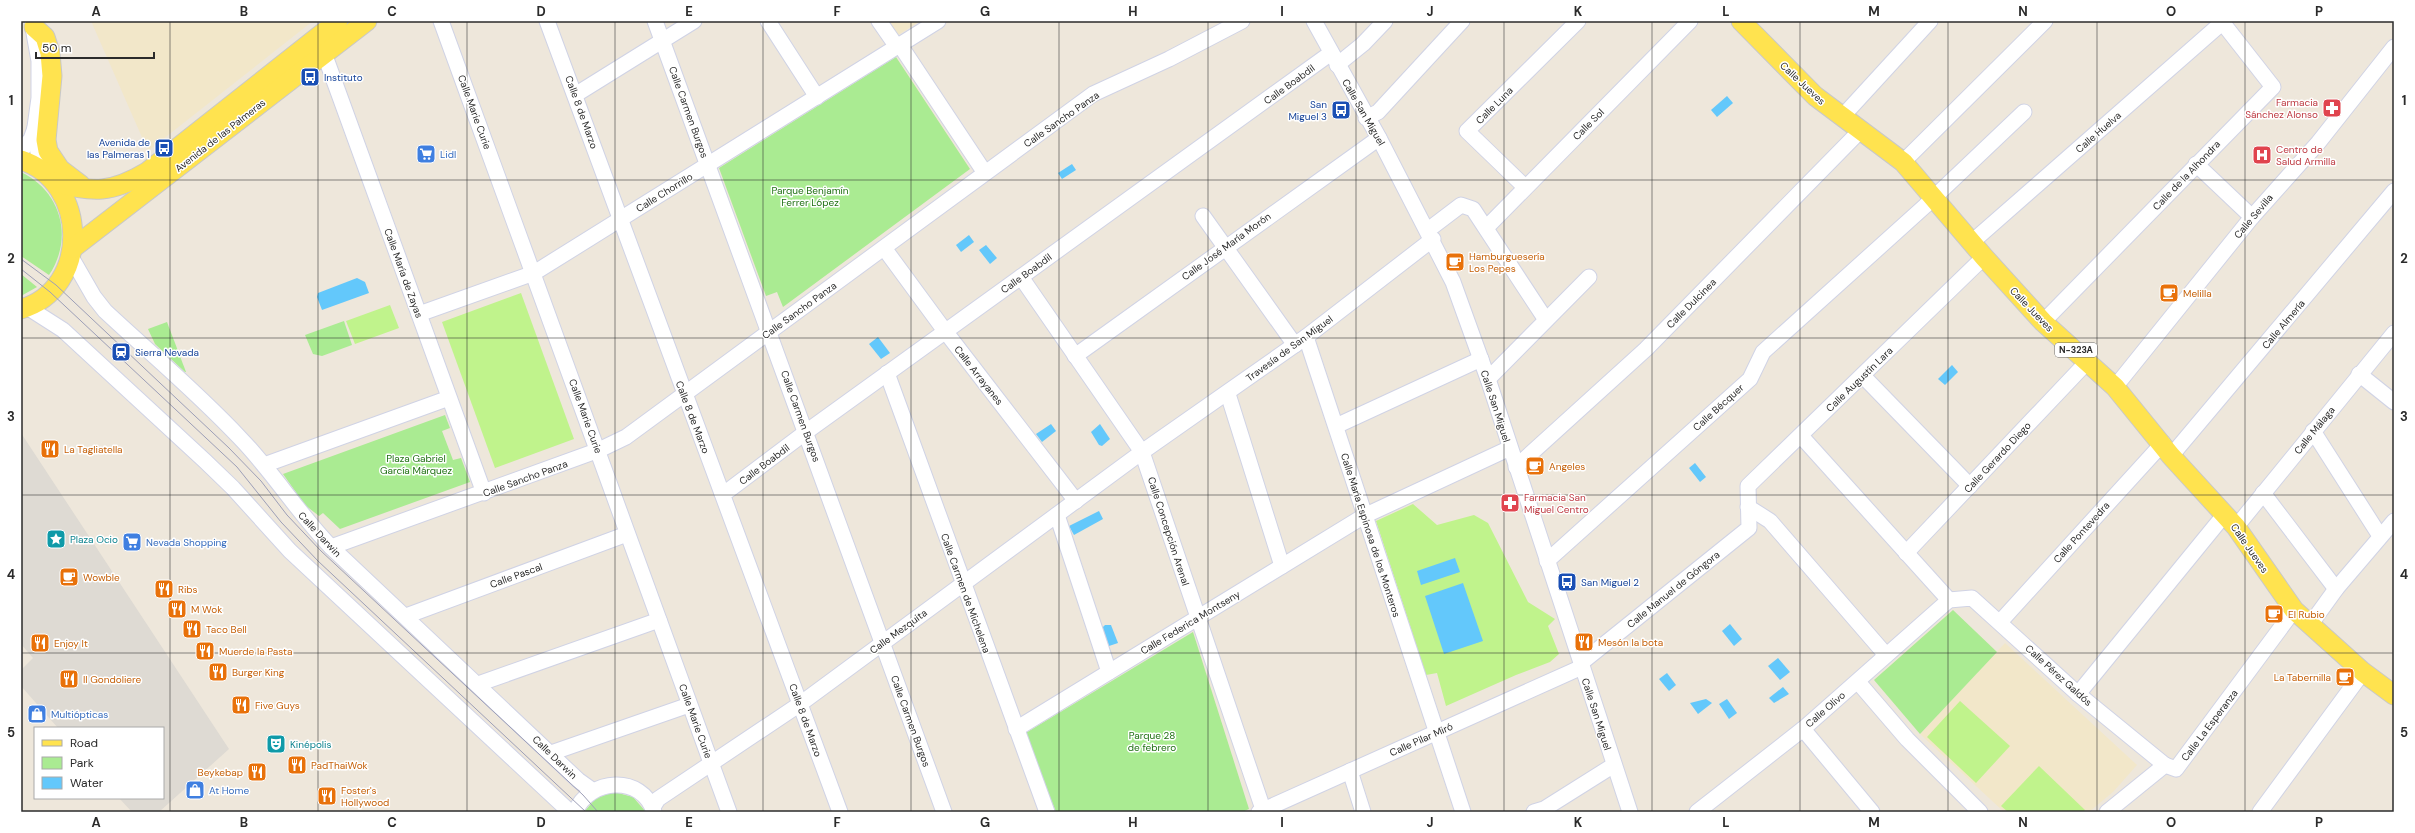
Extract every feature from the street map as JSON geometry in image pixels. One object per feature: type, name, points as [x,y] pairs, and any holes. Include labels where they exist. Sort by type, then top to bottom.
[{"type":"main road","name":"Avenida de las Palmeras","points":[[47,176],[85,188],[114,189],[147,172],[338,21]]},
{"type":"main road","name":"Avenida de las Palmeras","points":[[72,252],[324,53],[367,21]]},
{"type":"main road","name":"Calle Jueves","points":[[1741,21],[1815,96],[1903,162],[1984,257],[2043,322],[2088,361],[2115,387],[2167,450],[2231,520],[2294,610],[2364,672],[2394,695]]},
{"type":"main road","points":[[33,24],[45,37],[50,53],[52,76],[46,140],[48,151],[60,169],[85,188]]},
{"type":"main road","points":[[21,160],[47,176],[67,202],[74,224],[72,252],[56,285],[43,298],[24,308]]},
{"type":"street","name":"Calle Marie Curie","points":[[442,21],[599,450],[627,534],[729,812]]},
{"type":"street","name":"Calle 8 de Marzo","points":[[547,21],[621,219],[684,395],[722,493],[840,812]]},
{"type":"street","name":"Calle Carmen Burgos","points":[[655,21],[770,331],[944,812]]},
{"type":"street","points":[[575,95],[694,21]]},
{"type":"street","points":[[768,21],[817,97]]},
{"type":"street","points":[[879,21],[898,46],[985,173]]},
{"type":"street","name":"Calle Chorrillo","points":[[419,314],[534,273],[938,21]]},
{"type":"street","name":"Calle Sancho Panza","points":[[331,547],[484,493],[599,450],[626,437],[1093,94],[1169,60],[1242,21]]},
{"type":"street","name":"Calle San Miguel","points":[[1314,21],[1366,118],[1379,138],[1453,282],[1488,379],[1630,812]]},
{"type":"street","name":"Calle Boabdil","points":[[722,493],[729,490],[806,432],[1021,277],[1334,59],[1364,44],[1385,21]]},
{"type":"street","points":[[1366,118],[1378,112],[1462,21]]},
{"type":"street","name":"Calle Luna","points":[[1525,187],[1467,131],[1578,21]]},
{"type":"street","name":"Calle Sol","points":[[1486,228],[1690,21]]},
{"type":"street","points":[[1842,117],[1930,21]]},
{"type":"street","points":[[1903,162],[2045,21]]},
{"type":"street","name":"Calle de la Alhondra","points":[[2043,322],[2273,87],[2223,22]]},
{"type":"street","name":"Calle Huelva","points":[[1972,242],[2223,22]]},
{"type":"street","points":[[21,151],[31,139],[35,127],[39,98],[39,61],[33,24]]},
{"type":"street","name":"Calle Sevilla","points":[[2115,387],[2252,217],[2318,143],[2394,47]]},
{"type":"street","name":"Calle María de Zayas","points":[[324,53],[484,493]]},
{"type":"street","name":"Calle Bécquer","points":[[1547,561],[1750,379],[1763,352],[1933,198],[2024,112]]},
{"type":"street","points":[[35,127],[47,176]]},
{"type":"street","name":"Calle Dulcinea","points":[[1516,467],[1646,349],[1860,131]]},
{"type":"street","name":"Calle José María Morón","points":[[1075,356],[1226,246],[1379,138]]},
{"type":"street","points":[[2196,164],[2252,217]]},
{"type":"street","name":"Calle Almería","points":[[2167,450],[2394,192]]},
{"type":"street","points":[[1430,235],[1461,205],[1473,208],[1546,320]]},
{"type":"street","name":"Calle María Espinosa de los Monteros","points":[[1203,216],[1300,341],[1336,426],[1364,516],[1463,812]]},
{"type":"street","name":"Travesía de San Miguel","points":[[1142,452],[1228,394],[1300,341],[1430,235]]},
{"type":"street","name":"Calle Arrayanes","points":[[884,248],[945,331],[1076,501]]},
{"type":"street","name":"Calle Darwin","points":[[72,252],[94,297],[105,311],[239,437],[264,465],[304,520],[331,547],[592,790]]},
{"type":"street","name":"Calle Augustín Lara","points":[[1748,507],[1748,486],[1984,257]]},
{"type":"street","name":"Calle Concepción Arenal","points":[[1021,277],[1142,452],[1262,811]]},
{"type":"street","points":[[1488,379],[1589,277]]},
{"type":"street","points":[[24,308],[63,330],[233,488],[290,551],[570,812]]},
{"type":"street","name":"Calle Málaga","points":[[2078,694],[2231,520],[2263,493],[2394,333]]},
{"type":"street","points":[[1336,426],[1481,359]]},
{"type":"street","name":"Calle Gerardo Diego","points":[[1906,553],[2088,361]]},
{"type":"street","name":"Calle Carmen de Michelena","points":[[887,374],[1046,812]]},
{"type":"street","points":[[2359,374],[2394,402]]},
{"type":"street","points":[[1863,376],[1970,486]]},
{"type":"street","points":[[1228,394],[1282,566]]},
{"type":"street","points":[[264,465],[449,398]]},
{"type":"street","points":[[2314,431],[2380,536]]},
{"type":"street","points":[[1801,436],[1949,600]]},
{"type":"street","name":"Calle Federica Montseny","points":[[1016,729],[1364,516],[1510,448]]},
{"type":"street","name":"Calle Pontevedra","points":[[2000,622],[2167,450]]},
{"type":"street","name":"Calle Mezquita","points":[[654,810],[658,799],[712,765],[800,704],[1142,452]]},
{"type":"street","points":[[2263,493],[2336,589]]},
{"type":"street","points":[[1748,507],[1770,521],[1886,655]]},
{"type":"street","name":"Calle Manuel de Góngora","points":[[1581,665],[1749,528],[1748,507]]},
{"type":"street","points":[[1057,515],[1109,672]]},
{"type":"street","points":[[2310,625],[2336,589],[2394,521]]},
{"type":"street","name":"Calle Pascal","points":[[406,616],[627,534]]},
{"type":"street","name":"Calle Pérez Galdós","points":[[1949,600],[1972,598],[2078,694],[2165,765]]},
{"type":"street","name":"Calle Olivo","points":[[1697,812],[1803,729],[1949,600]]},
{"type":"street","name":"Calle La Esperanza","points":[[2107,812],[2165,765],[2176,769],[2294,610]]},
{"type":"street","points":[[478,684],[659,620]]},
{"type":"street","name":"Calle Pilar Miró","points":[[1262,811],[1581,665]]},
{"type":"street","points":[[2260,812],[2364,672]]},
{"type":"street","points":[[1858,682],[1906,739],[1980,812]]},
{"type":"street","points":[[551,753],[689,705]]},
{"type":"street","points":[[1803,729],[1872,812]]},
{"type":"street","points":[[1534,812],[1544,809],[1614,765]]},
{"type":"street","points":[[1350,771],[1363,812]]},
{"type":"street","points":[[575,812],[579,803],[592,790],[605,785],[626,786],[645,796],[654,810]]},
{"type":"shaded area","points":[[91,21],[313,21],[148,151]]},
{"type":"shaded area","points":[[889,21],[920,21],[898,35]]},
{"type":"shaded area","name":"Plaza Ocio","points":[[21,433],[229,749],[159,812],[132,812],[120,799],[164,799],[164,727],[57,727],[21,686],[21,670],[33,658],[21,644]]},
{"type":"shaded area","points":[[2005,643],[2137,765],[2113,792],[2089,812],[2004,812],[1920,734]]},
{"type":"green space","name":"Parque Benjamín Ferrer López","points":[[896,57],[970,169],[783,307],[777,292],[766,296],[719,168]]},
{"type":"green space","points":[[21,172],[35,180],[46,191],[54,203],[59,217],[62,231],[61,246],[57,261],[49,275],[21,256]]},
{"type":"green space","points":[[21,274],[37,287],[21,296]]},
{"type":"green space","points":[[521,293],[574,439],[495,468],[442,322]]},
{"type":"green space","points":[[390,305],[399,328],[355,344],[346,321]]},
{"type":"green space","points":[[344,321],[352,345],[322,356],[313,354],[305,335]]},
{"type":"green space","points":[[167,322],[186,372],[155,344],[148,329]]},
{"type":"green space","name":"Plaza Gabriel García Márquez","points":[[445,415],[450,428],[442,431],[453,460],[461,458],[470,482],[340,529],[323,513],[319,516],[305,505],[283,474]]},
{"type":"green space","points":[[1413,504],[1437,525],[1474,515],[1488,523],[1528,602],[1555,619],[1548,626],[1559,654],[1550,662],[1516,675],[1446,706],[1437,673],[1426,675],[1376,521]]},
{"type":"green space","points":[[1953,610],[1997,652],[1920,734],[1874,680]]},
{"type":"green space","name":"Parque 28 de febrero","points":[[1193,632],[1249,809],[1242,812],[1056,812],[1024,734]]},
{"type":"green space","points":[[1960,701],[2010,746],[1976,783],[1927,737]]},
{"type":"green space","points":[[2039,766],[2085,810],[2083,812],[2008,812],[2001,806]]},
{"type":"green space","points":[[614,792],[633,797],[646,812],[584,812],[596,798]]},
{"type":"water","points":[[1727,96],[1733,103],[1717,117],[1711,110]]},
{"type":"water","points":[[1072,164],[1076,170],[1062,179],[1058,173]]},
{"type":"water","points":[[969,235],[974,242],[961,252],[956,245]]},
{"type":"water","points":[[986,245],[997,258],[990,264],[979,250]]},
{"type":"water","points":[[357,278],[365,282],[369,293],[322,310],[317,297],[318,293]]},
{"type":"water","points":[[878,337],[890,353],[881,359],[869,344]]},
{"type":"water","points":[[1952,365],[1958,372],[1945,385],[1938,379]]},
{"type":"water","points":[[1051,424],[1056,431],[1042,442],[1036,434]]},
{"type":"water","points":[[1100,424],[1110,439],[1102,446],[1099,445],[1091,432]]},
{"type":"water","points":[[1695,463],[1706,477],[1700,482],[1689,468]]},
{"type":"water","points":[[1099,511],[1103,519],[1074,535],[1069,526]]},
{"type":"water","points":[[1455,558],[1460,572],[1421,585],[1417,571]]},
{"type":"water","points":[[1463,583],[1483,641],[1444,654],[1425,596]]},
{"type":"water","points":[[1730,624],[1742,639],[1734,646],[1722,631]]},
{"type":"water","points":[[1105,625],[1111,625],[1118,643],[1109,646],[1102,628]]},
{"type":"water","points":[[1778,658],[1790,672],[1780,680],[1768,666]]},
{"type":"water","points":[[1667,673],[1676,685],[1669,691],[1659,679]]},
{"type":"water","points":[[1783,687],[1789,694],[1774,703],[1769,698]]},
{"type":"water","points":[[1706,699],[1712,703],[1698,714],[1690,703]]},
{"type":"water","points":[[1727,699],[1737,713],[1729,719],[1719,704]]},
{"type":"tram line","points":[[21,259],[56,285],[229,448],[261,481],[287,515],[321,551],[583,795],[598,812]]},
{"type":"tram line","points":[[21,269],[50,292],[237,467],[281,522],[318,561],[586,812]]},
{"type":"place","name":"Instituto","points":[[310,77]]},
{"type":"place","name":"Farmacia Sánchez Alonso","points":[[2332,108]]},
{"type":"place","name":"San Miguel 3","points":[[1341,110]]},
{"type":"place","name":"Avenida de las Palmeras 1","points":[[164,148]]},
{"type":"place","name":"Lidl","points":[[426,154]]},
{"type":"place","name":"Centro de Salud Armilla","points":[[2262,155]]},
{"type":"place","name":"Hamburguesería Los Pepes","points":[[1455,262]]},
{"type":"place","name":"Melilla","points":[[2169,293]]},
{"type":"place","name":"Sierra Nevada","points":[[121,352]]},
{"type":"place","name":"La Tagliatella","points":[[50,449]]},
{"type":"place","name":"Angeles","points":[[1535,466]]},
{"type":"place","name":"Farmacia San Miguel Centro","points":[[1510,503]]},
{"type":"place","name":"Plaza Ocio","points":[[56,539]]},
{"type":"place","name":"Nevada Shopping","points":[[132,542]]},
{"type":"place","name":"Wowble","points":[[69,577]]},
{"type":"place","name":"San Miguel 2","points":[[1567,582]]},
{"type":"place","name":"Ribs","points":[[164,589]]},
{"type":"place","name":"M Wok","points":[[177,609]]},
{"type":"place","name":"El Rubio","points":[[2274,614]]},
{"type":"place","name":"Taco Bell","points":[[192,629]]},
{"type":"place","name":"Mesón la bota","points":[[1584,642]]},
{"type":"place","name":"Enjoy It","points":[[40,643]]},
{"type":"place","name":"Muerde la Pasta","points":[[205,651]]},
{"type":"place","name":"Burger King","points":[[218,672]]},
{"type":"place","name":"La Tabernilla","points":[[2345,677]]},
{"type":"place","name":"Il Gondoliere","points":[[69,679]]},
{"type":"place","name":"Five Guys","points":[[241,705]]},
{"type":"place","name":"Multiópticas","points":[[37,714]]},
{"type":"place","name":"Kinépolis","points":[[276,744]]},
{"type":"place","name":"PadThaiWok","points":[[297,765]]},
{"type":"place","name":"Beykebap","points":[[257,772]]},
{"type":"place","name":"At Home","points":[[195,790]]},
{"type":"place","name":"Foster's Hollywood","points":[[327,796]]}]
